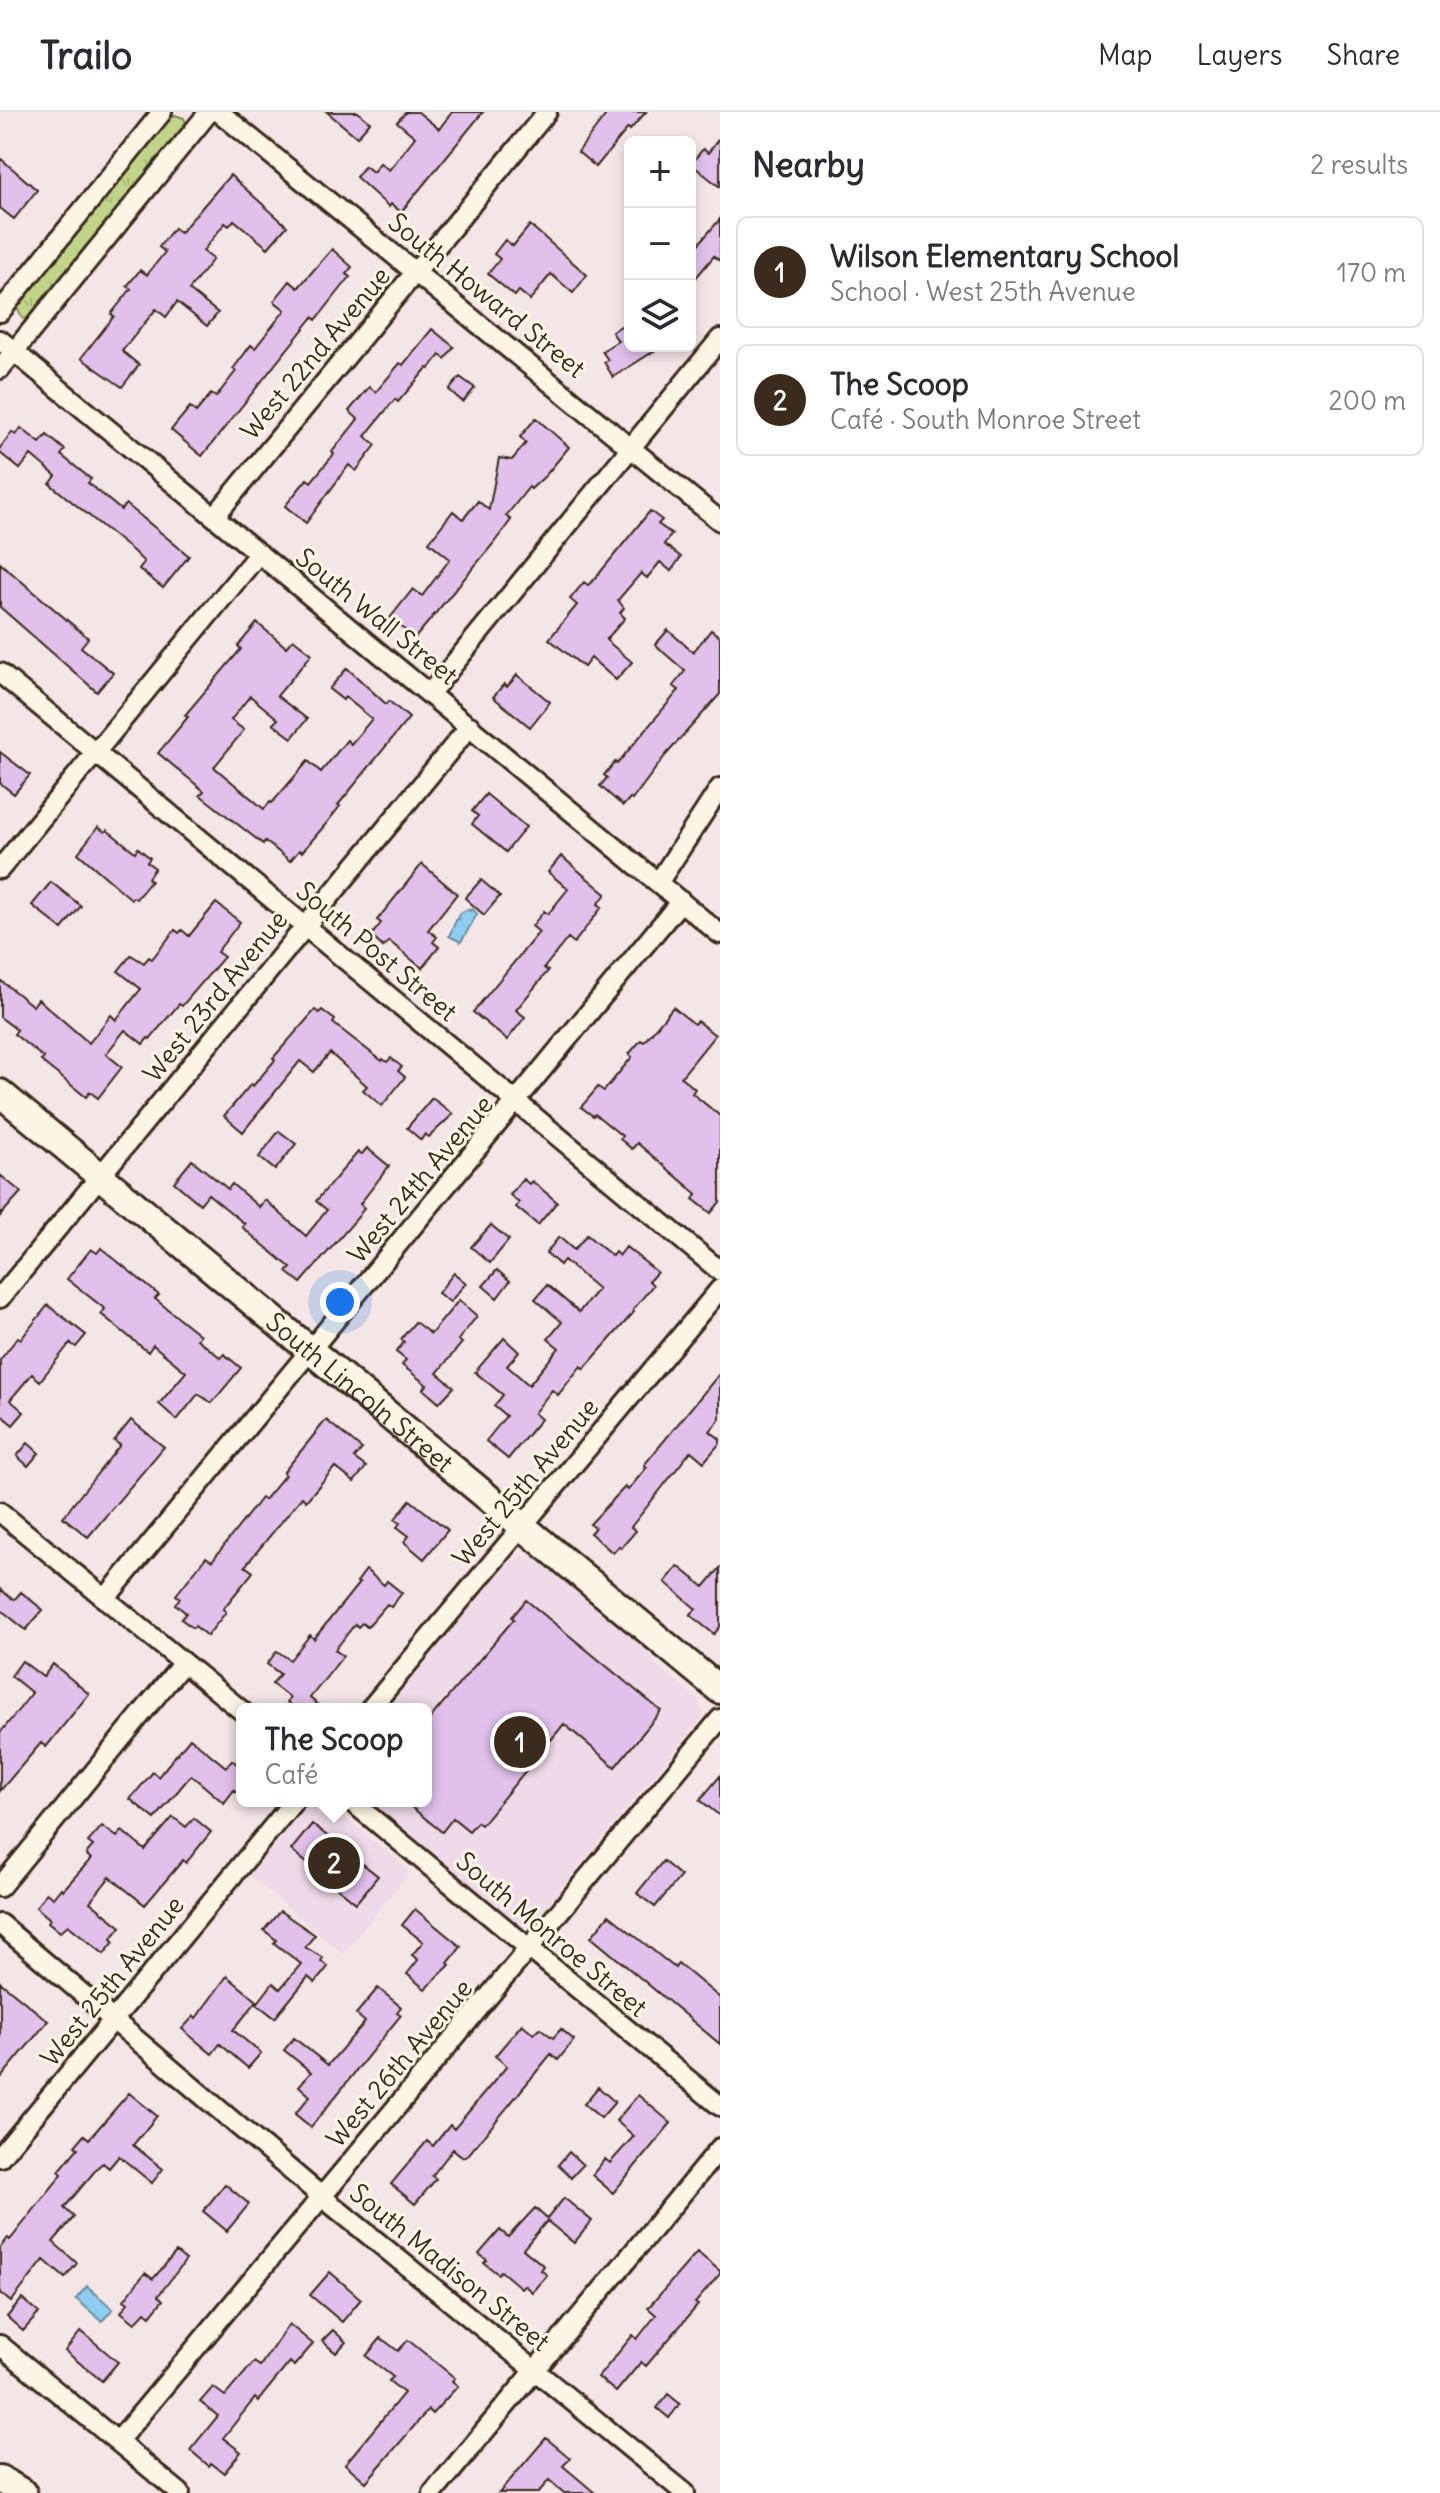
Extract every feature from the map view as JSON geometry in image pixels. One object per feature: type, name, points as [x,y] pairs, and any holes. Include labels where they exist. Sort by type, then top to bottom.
[{"type":"street","points":[[0,312],[162,112]]},
{"type":"street","points":[[0,369],[7,346],[209,112]]},
{"type":"street","name":"South Howard Street","points":[[219,112],[720,521]]},
{"type":"street","name":"West 22nd Avenue","points":[[215,516],[547,112]]},
{"type":"street","points":[[430,693],[720,339]]},
{"type":"street","name":"South Wall Street","points":[[7,346],[720,934]]},
{"type":"street","points":[[0,869],[259,553]]},
{"type":"street","name":"South Post Street","points":[[0,673],[720,1271]]},
{"type":"street","name":"West 23rd Avenue","points":[[0,1298],[470,726]]},
{"type":"street","points":[[658,883],[720,788]]},
{"type":"street","name":"West 24th Avenue","points":[[105,1599],[681,901]]},
{"type":"street","name":"South Lincoln Street","points":[[0,1093],[720,1690]]},
{"type":"street","name":"West 25th Avenue","points":[[375,1703],[720,1289]]},
{"type":"street","points":[[0,1512],[236,1706]]},
{"type":"street","points":[[0,1887],[183,1663]]},
{"type":"street","name":"West 26th Avenue","points":[[118,2441],[720,1719]]},
{"type":"street","name":"West 25th Avenue","points":[[0,2157],[289,1807]]},
{"type":"street","name":"South Monroe Street","points":[[358,1807],[720,2106]]},
{"type":"street","name":"South Madison Street","points":[[0,1924],[321,2196],[685,2493]]},
{"type":"street","points":[[433,2493],[720,2148]]},
{"type":"street","points":[[0,2345],[180,2493]]},
{"type":"street","points":[[0,2479],[23,2493]]},
{"type":"shaded area","points":[[524,1556],[540,1559],[644,1644],[656,1665],[699,1700],[703,1712],[702,1718],[530,1925],[521,1928],[370,1807],[432,1807],[432,1703],[392,1703],[508,1563]]},
{"type":"shaded area","points":[[306,1807],[332,1807],[410,1871],[343,1954],[249,1875]]},
{"type":"green space","points":[[175,115],[184,118],[187,126],[30,321],[22,318],[17,307]]},
{"type":"water","points":[[473,909],[477,914],[461,942],[449,936],[459,914]]},
{"type":"water","points":[[87,2286],[113,2309],[102,2321],[76,2299]]},
{"type":"building","points":[[327,112],[358,112],[370,122],[357,137]]},
{"type":"building","points":[[406,112],[418,112],[439,129],[452,112],[483,112],[401,212],[391,204],[389,207],[356,177],[365,166],[373,172],[380,163],[389,170],[415,137],[397,122]]},
{"type":"building","points":[[608,112],[646,112],[630,130],[628,128],[596,167],[578,152]]},
{"type":"building","points":[[720,137],[720,187],[696,168],[696,158],[703,149],[708,153]]},
{"type":"building","points":[[0,158],[37,190],[14,219],[0,208]]},
{"type":"building","points":[[230,175],[287,226],[268,248],[234,220],[229,226],[225,223],[203,251],[213,259],[189,290],[218,313],[207,326],[177,302],[166,317],[156,309],[122,351],[139,365],[122,387],[81,358],[114,316],[111,314],[131,289],[127,286],[140,270],[147,275],[165,252],[159,247],[174,228],[180,233]]},
{"type":"building","points":[[720,219],[720,261],[714,256],[696,278],[696,247]]},
{"type":"building","points":[[530,225],[587,275],[573,293],[551,274],[530,300],[519,291],[515,296],[488,274],[500,259],[494,254],[505,240],[513,246]]},
{"type":"building","points":[[332,249],[352,267],[346,274],[350,277],[316,320],[313,317],[202,456],[171,430],[190,407],[196,412],[211,394],[216,397],[251,345],[255,348],[285,310],[274,301],[290,281],[298,288]]},
{"type":"building","points":[[624,324],[624,352],[653,352],[613,377],[604,362],[608,360],[602,351],[618,341],[612,332]]},
{"type":"building","points":[[432,329],[454,347],[445,359],[440,355],[398,402],[395,399],[365,436],[376,445],[356,471],[349,465],[306,523],[285,506],[307,479],[311,482],[358,419],[349,411],[369,387],[376,392]]},
{"type":"building","points":[[460,377],[475,388],[463,402],[449,390]]},
{"type":"building","points":[[536,418],[569,447],[546,475],[531,489],[529,487],[506,516],[511,520],[493,544],[415,638],[390,618],[413,589],[422,596],[450,559],[429,542],[453,511],[463,519],[478,501],[489,510],[499,458],[512,460],[526,443],[520,437]]},
{"type":"building","points":[[21,428],[40,443],[47,435],[65,450],[61,455],[91,479],[88,483],[121,510],[126,504],[189,556],[163,588],[139,569],[144,562],[134,552],[50,484],[56,476],[31,455],[20,469],[0,453],[0,448],[12,432],[16,435]]},
{"type":"building","points":[[650,511],[662,520],[658,524],[672,534],[664,544],[681,557],[671,571],[660,562],[647,578],[641,573],[618,600],[624,608],[620,613],[625,618],[606,640],[632,662],[616,680],[591,658],[584,667],[549,639],[577,605],[570,599],[584,582],[588,585],[594,580]]},
{"type":"building","points":[[0,563],[88,638],[81,647],[113,673],[97,692],[0,607]]},
{"type":"building","points":[[257,623],[286,647],[293,639],[312,654],[277,696],[307,719],[292,738],[273,724],[278,719],[250,696],[231,720],[244,730],[214,767],[264,809],[308,761],[321,772],[347,740],[351,744],[372,719],[345,697],[343,700],[329,689],[347,668],[386,704],[389,701],[409,718],[325,825],[290,861],[200,795],[204,791],[158,753],[188,717],[185,715],[241,649],[238,646]]},
{"type":"building","points":[[668,630],[693,652],[711,630],[720,637],[720,694],[665,756],[632,800],[630,798],[623,806],[600,786],[607,778],[604,775],[615,762],[617,764],[679,690],[673,686],[685,671],[655,645]]},
{"type":"building","points":[[517,675],[550,702],[530,727],[493,697]]},
{"type":"building","points":[[0,752],[30,775],[14,794],[0,783]]},
{"type":"building","points":[[486,794],[526,827],[506,852],[472,824],[478,816],[472,811]]},
{"type":"building","points":[[98,827],[105,832],[107,830],[135,852],[138,848],[150,858],[147,862],[155,868],[148,878],[151,881],[136,899],[131,899],[78,853]]},
{"type":"building","points":[[561,856],[606,894],[598,904],[602,907],[574,943],[568,938],[544,968],[548,971],[516,1010],[525,1017],[507,1040],[473,1012],[539,932],[532,926],[544,911],[548,914],[568,889],[548,872]]},
{"type":"building","points":[[422,864],[457,894],[428,930],[437,937],[433,942],[439,947],[422,968],[389,941],[383,947],[371,936],[381,923],[377,920]]},
{"type":"building","points":[[481,880],[500,896],[484,915],[465,898]]},
{"type":"building","points":[[51,882],[81,906],[62,929],[32,905]]},
{"type":"building","points":[[216,903],[240,922],[217,952],[224,957],[150,1039],[143,1044],[125,1030],[106,1054],[122,1067],[98,1098],[90,1092],[86,1097],[41,1061],[44,1058],[14,1034],[17,1030],[0,1017],[0,980],[33,1006],[38,999],[89,1043],[111,1015],[116,1020],[141,989],[118,971],[131,955],[144,963],[149,957],[152,959],[175,930],[179,933],[182,930],[189,936]]},
{"type":"building","points":[[673,1007],[694,1024],[697,1021],[715,1035],[681,1077],[695,1089],[692,1093],[720,1116],[720,1202],[711,1213],[693,1199],[697,1194],[637,1143],[632,1149],[620,1139],[622,1136],[581,1107],[598,1087],[604,1091],[632,1057],[629,1054],[641,1040],[644,1042]]},
{"type":"building","points":[[315,1010],[319,1013],[322,1010],[335,1020],[333,1023],[382,1061],[387,1062],[391,1058],[402,1067],[398,1071],[405,1077],[382,1106],[363,1090],[367,1086],[330,1053],[314,1072],[300,1061],[243,1132],[224,1116],[251,1084],[253,1086]]},
{"type":"building","points":[[432,1098],[453,1114],[429,1137],[425,1134],[421,1140],[407,1128]]},
{"type":"building","points":[[279,1131],[296,1144],[275,1170],[259,1157]]},
{"type":"building","points":[[367,1148],[389,1166],[360,1204],[364,1208],[358,1217],[301,1283],[287,1272],[291,1268],[208,1194],[200,1204],[174,1182],[192,1160],[228,1189],[232,1184],[259,1207],[265,1200],[306,1236],[327,1210],[316,1201],[358,1152],[362,1154]]},
{"type":"building","points":[[0,1175],[21,1192],[0,1216]]},
{"type":"building","points":[[523,1179],[529,1184],[532,1181],[557,1202],[538,1225],[516,1207],[519,1203],[510,1195]]},
{"type":"building","points":[[491,1225],[509,1240],[490,1263],[471,1247]]},
{"type":"building","points":[[587,1235],[612,1256],[615,1252],[619,1256],[626,1247],[657,1272],[649,1281],[653,1285],[634,1312],[584,1369],[581,1366],[558,1395],[552,1390],[534,1413],[541,1419],[508,1459],[486,1441],[506,1416],[494,1406],[503,1395],[475,1372],[504,1338],[519,1352],[507,1366],[529,1385],[559,1348],[548,1339],[562,1322],[535,1299],[547,1285],[579,1312],[598,1289],[564,1260],[560,1265],[546,1253],[559,1237],[574,1250]]},
{"type":"building","points":[[101,1248],[159,1295],[155,1299],[200,1335],[197,1339],[221,1358],[224,1354],[241,1368],[212,1403],[198,1394],[177,1420],[159,1404],[186,1372],[153,1345],[148,1352],[101,1314],[105,1309],[67,1279],[91,1249],[97,1253]]},
{"type":"building","points":[[497,1270],[510,1281],[497,1298],[483,1286]]},
{"type":"building","points":[[454,1273],[466,1283],[450,1302],[438,1293]]},
{"type":"building","points":[[459,1300],[477,1316],[458,1340],[462,1343],[437,1373],[454,1387],[439,1403],[423,1389],[427,1385],[402,1365],[406,1360],[396,1352],[404,1342],[401,1339],[415,1322],[431,1334]]},
{"type":"building","points":[[48,1305],[86,1335],[76,1347],[70,1343],[40,1381],[32,1374],[10,1400],[24,1412],[13,1425],[0,1414],[0,1360]]},
{"type":"building","points":[[720,1373],[720,1419],[710,1431],[720,1439],[720,1443],[704,1462],[691,1451],[631,1527],[636,1531],[613,1553],[590,1533],[595,1528],[590,1524],[625,1487],[628,1490],[647,1467],[644,1465]]},
{"type":"building","points":[[131,1420],[164,1447],[88,1537],[63,1517],[120,1445],[114,1441]]},
{"type":"building","points":[[326,1420],[362,1449],[354,1458],[366,1467],[354,1482],[335,1467],[306,1501],[302,1497],[245,1566],[253,1572],[223,1609],[226,1612],[207,1636],[195,1626],[193,1628],[181,1619],[186,1613],[175,1604],[180,1598],[176,1595],[206,1557],[212,1561],[261,1498],[264,1500],[285,1475],[283,1473]]},
{"type":"building","points":[[28,1443],[39,1453],[28,1466],[17,1456]]},
{"type":"building","points":[[410,1500],[448,1530],[424,1559],[404,1542],[409,1536],[397,1527],[400,1523],[395,1519]]},
{"type":"building","points":[[678,1566],[704,1587],[720,1568],[720,1627],[714,1634],[690,1615],[696,1609],[665,1582]]},
{"type":"building","points":[[366,1570],[384,1585],[387,1581],[402,1593],[391,1607],[387,1604],[367,1627],[362,1623],[358,1627],[355,1624],[335,1650],[343,1656],[310,1698],[316,1703],[288,1703],[290,1698],[272,1684],[280,1674],[267,1664],[277,1651],[290,1660],[310,1635],[314,1639]]},
{"type":"building","points":[[0,1589],[15,1599],[21,1592],[43,1610],[26,1630],[0,1609]]},
{"type":"building","points":[[526,1600],[661,1711],[615,1767],[564,1724],[481,1825],[477,1822],[469,1831],[453,1818],[442,1832],[411,1807],[432,1807],[432,1716],[514,1619],[512,1617]]},
{"type":"building","points":[[22,1661],[43,1677],[53,1664],[89,1694],[46,1747],[41,1743],[0,1791],[0,1733],[32,1693],[11,1676]]},
{"type":"building","points":[[190,1738],[226,1767],[232,1760],[236,1763],[236,1792],[234,1790],[224,1803],[191,1775],[155,1819],[130,1799],[153,1772],[158,1777]]},
{"type":"building","points":[[720,1776],[720,1816],[700,1800]]},
{"type":"building","points":[[173,1817],[186,1827],[194,1818],[211,1832],[145,1905],[110,1877],[90,1902],[121,1927],[104,1954],[68,1925],[60,1932],[36,1907],[46,1893],[53,1898],[61,1888],[63,1890],[91,1859],[86,1854],[93,1846],[88,1842],[102,1826],[117,1837],[122,1831],[145,1850]]},
{"type":"building","points":[[312,1824],[378,1876],[356,1903],[291,1850]]},
{"type":"building","points":[[663,1861],[681,1876],[655,1907],[637,1893]]},
{"type":"building","points":[[415,1909],[461,1947],[448,1963],[450,1965],[425,1989],[407,1974],[418,1960],[412,1955],[423,1942],[402,1925]]},
{"type":"building","points":[[280,1911],[315,1935],[305,1947],[323,1958],[321,1961],[328,1967],[315,1983],[308,1977],[275,2018],[257,2004],[273,1983],[280,1989],[301,1964],[274,1943],[276,1940],[264,1930]]},
{"type":"building","points":[[609,1915],[675,1968],[678,1963],[720,1998],[720,2044],[591,1937]]},
{"type":"building","points":[[227,1976],[257,2001],[233,2030],[261,2053],[248,2068],[220,2044],[212,2054],[182,2029],[194,2016],[196,2018]]},
{"type":"building","points":[[0,1982],[48,2021],[0,2079]]},
{"type":"building","points":[[378,1988],[401,2007],[397,2012],[401,2015],[311,2127],[295,2114],[310,2096],[299,2086],[311,2072],[284,2050],[294,2038],[328,2065],[365,2022],[356,2014]]},
{"type":"building","points":[[522,2024],[534,2034],[540,2028],[553,2038],[561,2029],[574,2040],[558,2060],[551,2054],[469,2154],[463,2157],[453,2149],[432,2176],[436,2179],[415,2204],[391,2184],[427,2141],[433,2146],[450,2125],[454,2129],[507,2066],[495,2056]]},
{"type":"building","points":[[598,2087],[615,2102],[601,2118],[584,2104]]},
{"type":"building","points":[[129,2093],[157,2116],[133,2145],[163,2169],[152,2183],[119,2156],[109,2168],[103,2163],[99,2166],[64,2208],[74,2217],[53,2242],[77,2263],[65,2278],[44,2260],[11,2302],[0,2293],[0,2248],[8,2238],[10,2240],[62,2174],[59,2171],[78,2148],[75,2146],[84,2135],[89,2139]]},
{"type":"building","points":[[638,2095],[671,2123],[613,2193],[592,2175],[605,2159],[610,2163],[634,2136],[616,2121]]},
{"type":"building","points":[[569,2152],[583,2165],[571,2178],[558,2165]]},
{"type":"building","points":[[225,2184],[249,2204],[227,2231],[203,2211]]},
{"type":"building","points":[[564,2198],[592,2221],[574,2243],[547,2221],[523,2249],[544,2266],[541,2270],[547,2275],[532,2292],[484,2263],[487,2260],[479,2254],[500,2230],[508,2237],[535,2208],[547,2219]]},
{"type":"building","points":[[176,2252],[186,2260],[158,2296],[163,2300],[150,2316],[145,2312],[135,2323],[121,2312],[128,2303],[124,2300],[145,2273],[153,2279]]},
{"type":"building","points":[[697,2252],[720,2274],[646,2366],[641,2362],[616,2392],[598,2377],[633,2335],[637,2339],[656,2315],[648,2308]]},
{"type":"building","points":[[330,2272],[361,2299],[342,2322],[310,2295]]},
{"type":"building","points":[[22,2299],[39,2313],[23,2331],[7,2317]]},
{"type":"building","points":[[289,2324],[313,2344],[294,2366],[290,2362],[258,2401],[255,2398],[223,2438],[241,2452],[224,2473],[211,2463],[209,2466],[190,2450],[218,2416],[200,2402],[213,2387],[225,2396],[254,2362],[260,2366]]},
{"type":"building","points":[[333,2330],[346,2342],[336,2353],[322,2341]]},
{"type":"building","points":[[81,2331],[118,2362],[102,2381],[65,2351]]},
{"type":"building","points":[[381,2338],[398,2351],[408,2340],[455,2378],[452,2381],[458,2386],[432,2414],[428,2410],[366,2482],[345,2464],[404,2393],[389,2381],[393,2377],[366,2356]]},
{"type":"building","points":[[668,2394],[680,2404],[669,2418],[657,2408]]},
{"type":"building","points":[[546,2438],[570,2458],[563,2466],[595,2493],[564,2493],[549,2480],[538,2493],[499,2493]]},
{"type":"place","name":"Wilson Elementary School","points":[[520,1742]]},
{"type":"place","name":"The Scoop","points":[[334,1863]]}]
